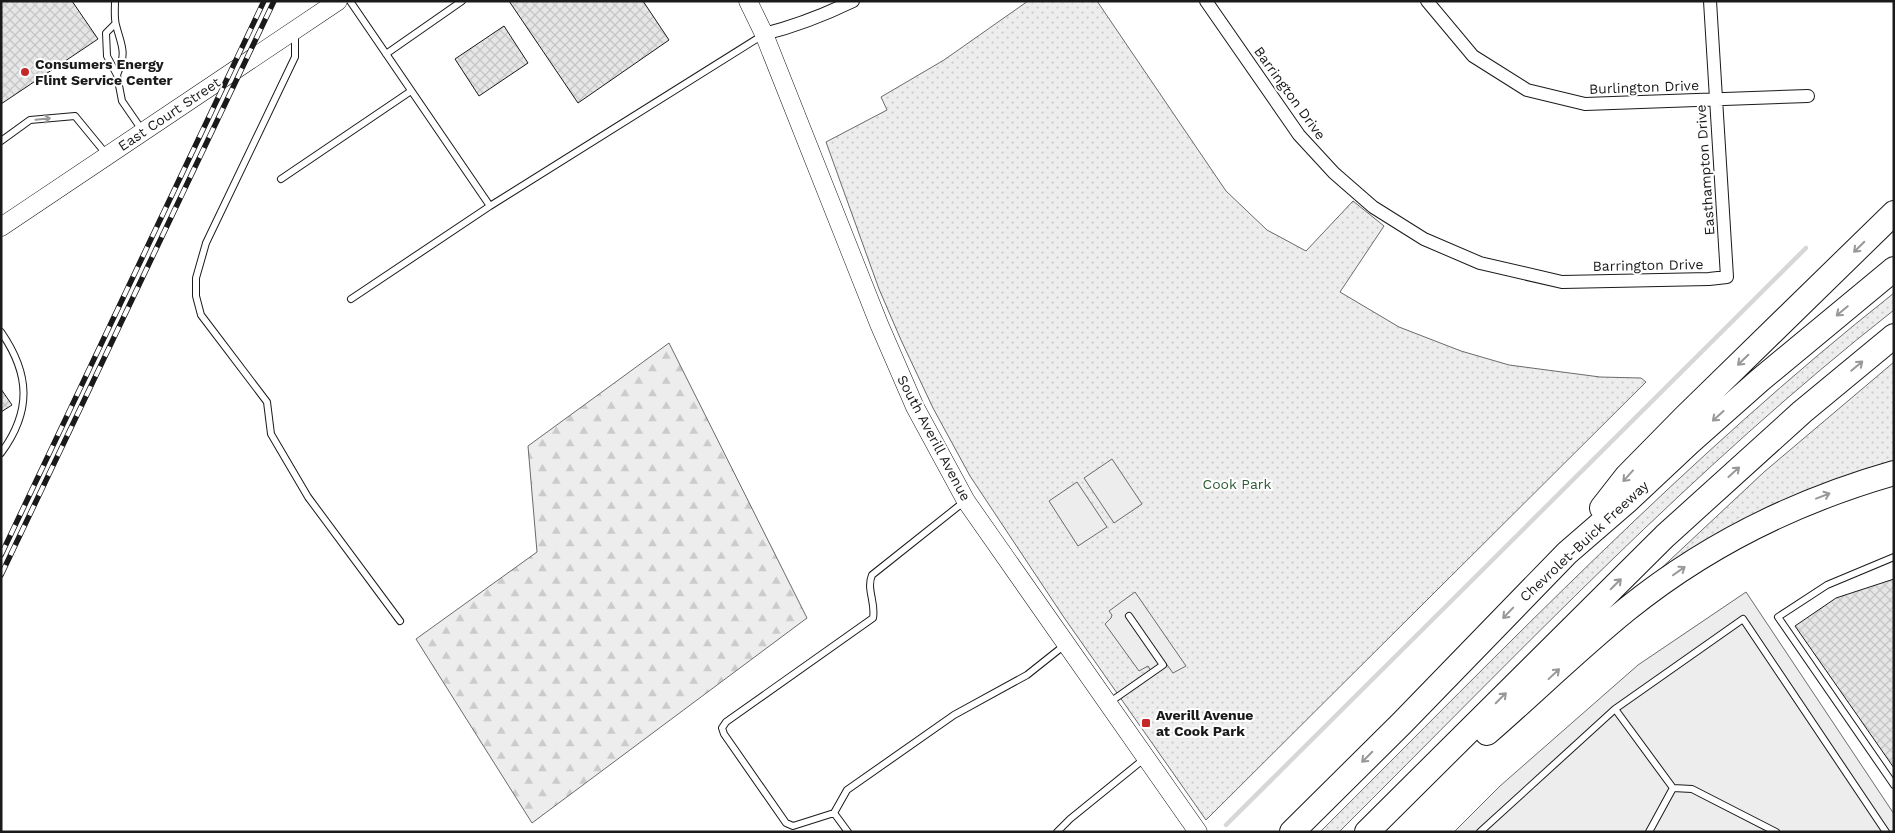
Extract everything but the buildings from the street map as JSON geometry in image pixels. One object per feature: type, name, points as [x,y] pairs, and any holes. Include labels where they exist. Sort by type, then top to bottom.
[{"type":"highway","points":[[1567,553],[1627,476],[1894,213]]},
{"type":"highway","name":"Chevrolet-Buick Freeway","points":[[1292,832],[1402,723],[1567,553],[1780,362],[1894,269]]},
{"type":"highway","points":[[1367,832],[1665,536],[1802,412],[1894,336]]},
{"type":"highway","points":[[1371,832],[1539,688],[1620,615],[1685,567],[1732,538],[1781,514],[1836,491],[1894,473]]},
{"type":"street","name":"East Court Street","points":[[1,227],[338,1]]},
{"type":"street","name":"South Averill Avenue","points":[[748,1],[764,34],[879,324],[914,407],[966,501],[1198,832]]},
{"type":"street","points":[[764,34],[793,27],[826,15],[853,1]]},
{"type":"street","name":"Barrington Drive","points":[[1206,1],[1299,135],[1334,173],[1373,207],[1424,239],[1480,263],[1562,282],[1709,280],[1726,277]]},
{"type":"street","name":"Burlington Drive","points":[[1427,1],[1473,56],[1527,90],[1584,104],[1808,96]]},
{"type":"street","name":"Easthampton Drive","points":[[1710,1],[1726,277]]},
{"type":"lane","points":[[114,1],[115,24],[122,40],[123,60],[117,74]]},
{"type":"lane","points":[[350,1],[490,206]]},
{"type":"lane","points":[[386,54],[462,1]]},
{"type":"lane","points":[[115,24],[106,33],[107,56],[117,74],[122,101],[143,131]]},
{"type":"lane","points":[[295,30],[295,57],[206,243],[196,278],[196,296],[202,315],[267,402],[271,434],[308,497],[400,621]]},
{"type":"lane","points":[[351,299],[490,206],[764,34]]},
{"type":"lane","points":[[281,179],[411,91]]},
{"type":"lane","points":[[1,141],[30,120],[75,116],[108,155]]},
{"type":"lane","points":[[1,332],[11,346],[22,373],[23,396],[22,416],[12,439],[1,453]]},
{"type":"lane","points":[[966,501],[872,575],[869,583],[874,611],[872,618],[726,722],[722,728],[724,734],[786,823],[793,826],[834,813],[847,790],[954,715],[1027,675],[1067,644]]},
{"type":"lane","points":[[1894,557],[1826,585],[1778,617],[1894,785]]},
{"type":"lane","points":[[1109,703],[1163,665],[1129,616]]},
{"type":"lane","points":[[1480,832],[1615,708],[1743,619],[1886,832]]},
{"type":"lane","points":[[1615,708],[1673,788]]},
{"type":"lane","points":[[1057,832],[1070,819],[1147,757]]},
{"type":"lane","points":[[1649,832],[1673,788]]},
{"type":"lane","points":[[1673,788],[1692,789],[1776,832]]},
{"type":"lane","points":[[834,813],[848,832]]},
{"type":"green space","name":"Cook Park","points":[[1028,1],[1097,1],[1226,191],[1267,230],[1306,251],[1353,201],[1384,226],[1340,292],[1399,327],[1461,351],[1509,365],[1600,377],[1641,378],[1646,382],[1206,820],[1063,616],[970,476],[933,408],[879,289],[826,142],[887,110],[881,97],[944,60]]},
{"type":"green space","points":[[1894,293],[1894,310],[1820,370],[1678,497],[1541,630],[1339,832],[1320,832],[1529,623],[1671,486],[1818,355]]},
{"type":"green space","points":[[669,343],[807,618],[532,823],[416,639],[537,552],[528,446]]},
{"type":"green space","points":[[1894,362],[1894,464],[1654,575],[1764,472]]},
{"type":"shaded area","points":[[1112,459],[1142,504],[1114,523],[1084,478]]},
{"type":"shaded area","points":[[1077,482],[1107,527],[1078,546],[1049,501]]},
{"type":"shaded area","points":[[1135,592],[1186,666],[1173,673],[1165,662],[1151,671],[1148,666],[1139,671],[1105,624],[1112,615],[1109,611]]},
{"type":"shaded area","points":[[1746,592],[1894,814],[1894,832],[1454,832],[1500,786],[1638,665]]},
{"type":"waterway","points":[[1226,825],[1806,248]]},
{"type":"railway","points":[[1,555],[264,1]]},
{"type":"railway","points":[[1,575],[274,1]]},
{"type":"place","name":"Consumers Energy Flint Service Center","points":[[25,72]]},
{"type":"place","name":"Averill Avenue at Cook Park","points":[[1146,723]]}]
